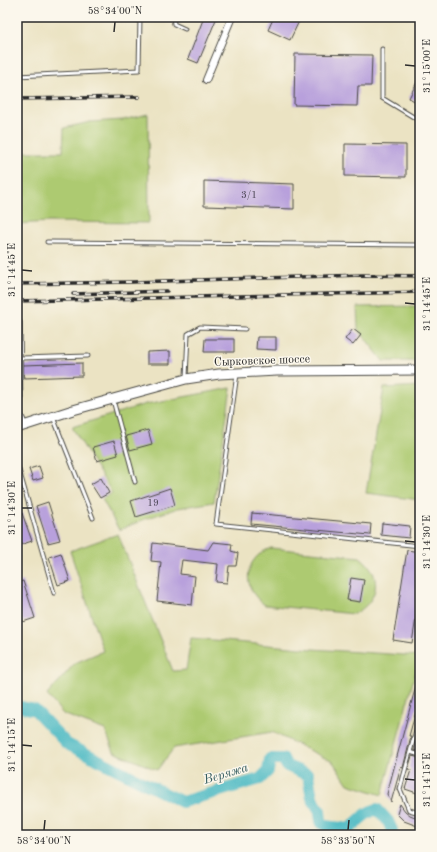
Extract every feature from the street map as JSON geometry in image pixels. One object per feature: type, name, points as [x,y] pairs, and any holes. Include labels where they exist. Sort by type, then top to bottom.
[{"type":"main road","name":"Сырковское шоссе","points":[[21,426],[186,379],[238,372],[420,370]]},
{"type":"street","points":[[206,80],[232,17]]},
{"type":"lane","points":[[17,76],[139,70],[140,17]]},
{"type":"lane","points":[[173,17],[174,24],[185,29]]},
{"type":"lane","points":[[382,49],[382,98],[420,121]]},
{"type":"lane","points":[[47,242],[420,245]]},
{"type":"lane","points":[[20,322],[21,426]]},
{"type":"lane","points":[[186,379],[188,334],[200,327],[245,329]]},
{"type":"lane","points":[[21,358],[88,356]]},
{"type":"lane","points":[[238,372],[216,524],[420,546]]},
{"type":"lane","points":[[17,392],[21,398]]},
{"type":"lane","points":[[113,399],[134,482]]},
{"type":"lane","points":[[53,417],[93,518]]},
{"type":"lane","points":[[17,463],[54,593]]},
{"type":"lane","points":[[420,715],[400,789],[409,810],[420,813]]},
{"type":"lane","points":[[415,732],[420,734]]},
{"type":"lane","points":[[410,752],[420,755]]},
{"type":"green space","points":[[148,114],[149,223],[49,222],[17,224],[17,152],[63,152],[64,128],[90,122],[123,120]]},
{"type":"green space","points":[[420,306],[420,361],[383,361],[358,329],[357,307]]},
{"type":"green space","points":[[420,386],[420,500],[366,493],[384,388]]},
{"type":"green space","points":[[231,388],[214,502],[178,508],[145,519],[119,530],[102,499],[112,493],[72,427],[146,404]]},
{"type":"green space","points":[[118,534],[173,671],[186,670],[191,638],[312,649],[420,656],[382,795],[348,784],[333,762],[272,732],[174,748],[157,770],[114,752],[105,730],[63,714],[47,695],[75,663],[103,651],[70,551]]},
{"type":"green space","points":[[271,548],[360,557],[372,571],[375,579],[373,595],[363,609],[354,614],[265,605],[252,591],[248,574],[250,566],[255,559]]},
{"type":"building","points":[[204,17],[217,17],[198,63],[188,59]]},
{"type":"building","points":[[274,17],[301,17],[290,40],[268,30]]},
{"type":"building","points":[[295,54],[372,55],[371,86],[358,86],[357,106],[294,105]]},
{"type":"building","points":[[420,76],[420,104],[409,98]]},
{"type":"building","points":[[345,144],[406,145],[406,177],[345,176]]},
{"type":"building","points":[[204,181],[294,184],[294,209],[204,206]]},
{"type":"building","points":[[353,329],[361,335],[353,345],[345,339]]},
{"type":"building","points":[[257,337],[276,337],[276,350],[256,349]]},
{"type":"building","points":[[205,339],[234,339],[234,352],[204,352]]},
{"type":"building","points":[[170,351],[170,364],[147,364],[147,352]]},
{"type":"building","points":[[82,363],[82,376],[24,378],[23,365]]},
{"type":"building","points":[[148,430],[152,444],[130,450],[126,436]]},
{"type":"building","points":[[114,441],[118,455],[97,461],[93,447]]},
{"type":"building","points":[[39,466],[43,478],[33,481],[29,469]]},
{"type":"building","points":[[101,478],[109,493],[100,498],[91,484]]},
{"type":"building","points":[[170,488],[175,505],[136,517],[131,501]]},
{"type":"building","points":[[48,502],[60,540],[48,543],[36,506]]},
{"type":"building","points":[[22,513],[32,541],[20,545],[17,538],[17,515]]},
{"type":"building","points":[[252,513],[371,524],[370,535],[251,524]]},
{"type":"building","points":[[382,523],[410,526],[409,538],[381,535]]},
{"type":"building","points":[[213,542],[232,544],[231,551],[238,553],[236,566],[229,566],[227,583],[216,582],[218,564],[182,560],[180,574],[195,576],[192,605],[157,601],[161,562],[151,561],[153,543],[208,550]]},
{"type":"building","points":[[407,550],[420,552],[420,592],[412,643],[393,640]]},
{"type":"building","points":[[61,553],[70,581],[58,585],[49,557]]},
{"type":"building","points":[[351,578],[364,580],[360,602],[347,600]]},
{"type":"building","points":[[23,581],[35,618],[23,622],[17,604],[17,583]]},
{"type":"building","points":[[418,678],[420,678],[420,697],[409,736],[411,736],[403,768],[401,767],[391,802],[387,794]]},
{"type":"building","points":[[417,738],[420,738],[420,752],[414,750]]},
{"type":"building","points":[[412,756],[420,758],[420,794],[405,789],[411,770],[408,769]]},
{"type":"building","points":[[400,804],[410,815],[420,819],[420,827],[404,821],[397,814]]},
{"type":"waterway","name":"Веряжа","points":[[17,706],[35,710],[67,744],[182,802],[260,779],[268,771],[270,759],[283,759],[287,766],[308,775],[312,798],[320,811],[321,822],[326,826],[349,829],[366,815],[377,809],[388,821],[392,830],[390,835]]},
{"type":"railway","points":[[17,99],[139,97]]},
{"type":"railway","points":[[17,284],[363,275],[420,276]]},
{"type":"railway","points":[[73,294],[167,291]]},
{"type":"railway","points":[[17,301],[420,292]]}]
